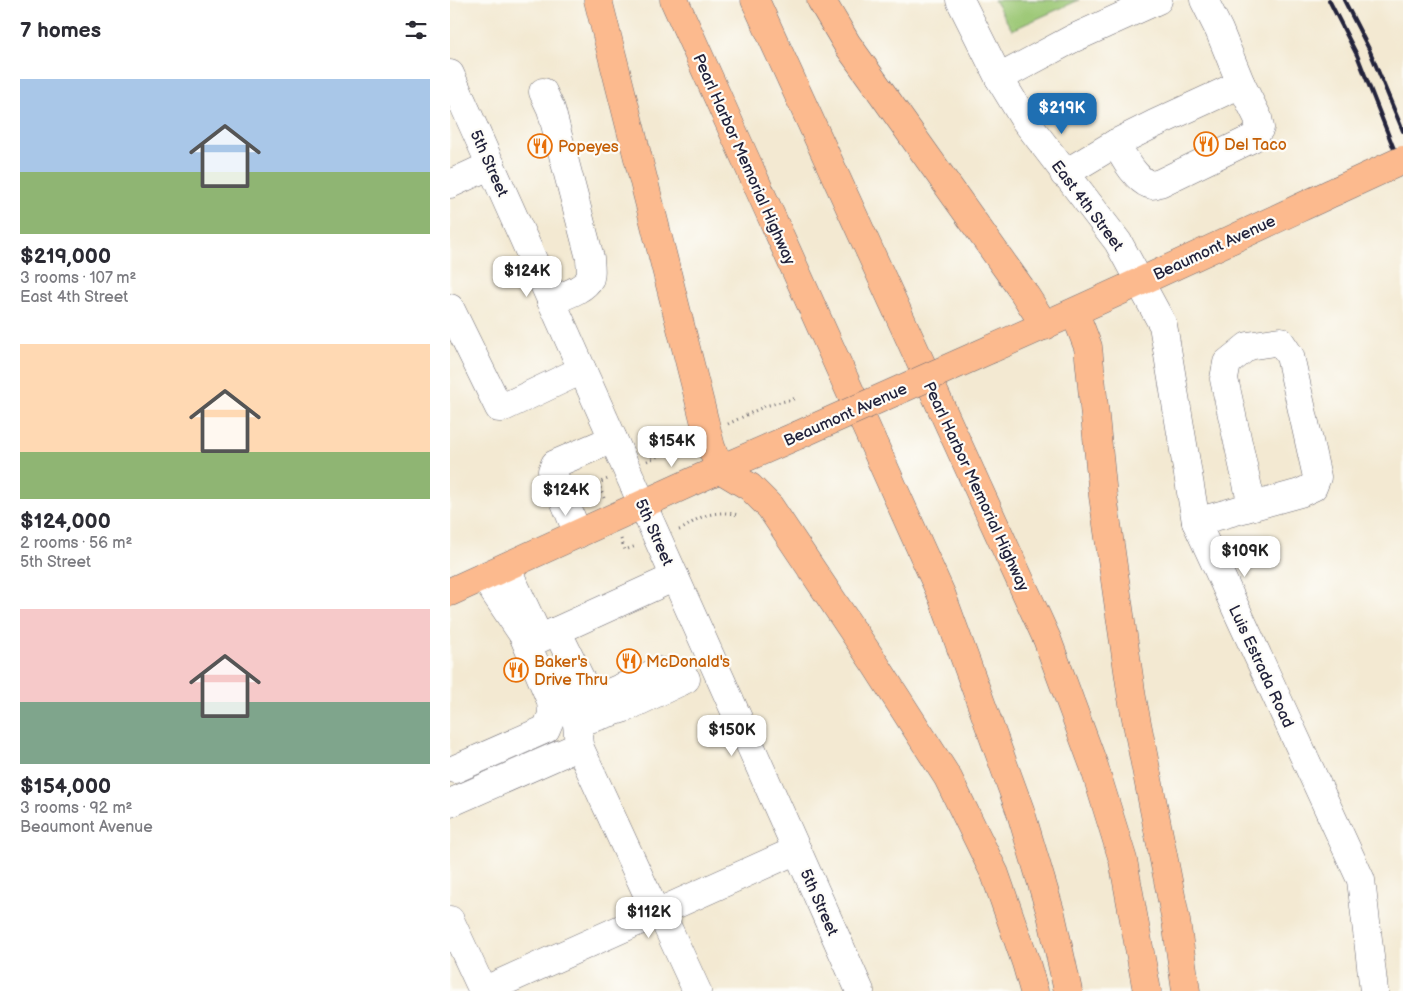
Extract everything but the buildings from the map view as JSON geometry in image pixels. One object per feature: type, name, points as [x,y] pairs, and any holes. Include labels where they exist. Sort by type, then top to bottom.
[{"type":"main road","points":[[598,0],[711,447],[720,469],[750,487],[770,507],[875,664],[948,778],[995,874],[1034,991]]},
{"type":"main road","name":"Pearl Harbor Memorial Highway","points":[[674,0],[942,596],[1020,810],[1050,914],[1068,991]]},
{"type":"main road","name":"Pearl Harbor Memorial Highway","points":[[755,0],[1047,638],[1094,766],[1123,860],[1146,991]]},
{"type":"main road","points":[[821,0],[848,44],[1022,290],[1045,326]]},
{"type":"main road","name":"Beaumont Avenue","points":[[450,592],[720,469],[1075,313],[1140,281],[1403,160]]},
{"type":"main road","points":[[1075,313],[1088,346],[1104,496],[1132,698],[1176,921],[1186,991]]},
{"type":"street","name":"East 4th Street","points":[[960,0],[999,78],[1024,119],[1064,174],[1118,242],[1140,281]]},
{"type":"street","points":[[999,78],[1072,39],[1158,0]]},
{"type":"street","points":[[1116,143],[1128,165],[1143,180],[1152,185],[1160,183],[1253,138],[1260,128],[1258,118],[1204,0]]},
{"type":"street","name":"5th Street","points":[[450,74],[860,991]]},
{"type":"street","points":[[1064,174],[1116,143],[1241,84]]},
{"type":"street","points":[[543,92],[550,109],[590,258],[591,269],[590,279],[581,288],[551,301]]},
{"type":"street","points":[[450,184],[491,166]]},
{"type":"street","name":"Luis Estrada Road","points":[[1140,281],[1163,326],[1196,522],[1361,880],[1374,991]]},
{"type":"street","points":[[450,308],[499,408],[582,370]]},
{"type":"street","points":[[1196,522],[1300,493],[1313,487],[1317,477],[1290,356],[1280,341],[1248,346],[1227,363],[1224,379],[1252,506]]},
{"type":"street","points":[[578,534],[552,467],[613,438]]},
{"type":"street","points":[[495,572],[548,635],[592,696],[602,696],[659,671],[680,682]]},
{"type":"street","points":[[495,572],[551,701],[552,714],[546,728],[453,764],[459,799],[584,729],[714,665]]},
{"type":"street","points":[[548,635],[675,577]]},
{"type":"street","points":[[548,635],[658,912],[697,991]]},
{"type":"street","points":[[450,920],[483,991],[797,850]]},
{"type":"green space","points":[[994,0],[1079,0],[1012,30]]},
{"type":"railway","points":[[1329,0],[1357,55],[1403,172]]},
{"type":"railway","points":[[1344,0],[1369,49],[1403,131]]},
{"type":"place","name":"Del Taco","points":[[1206,144]]},
{"type":"place","name":"Popeyes","points":[[540,146]]},
{"type":"place","name":"McDonald's","points":[[629,661]]},
{"type":"place","name":"Baker's Drive Thru","points":[[516,670]]}]
